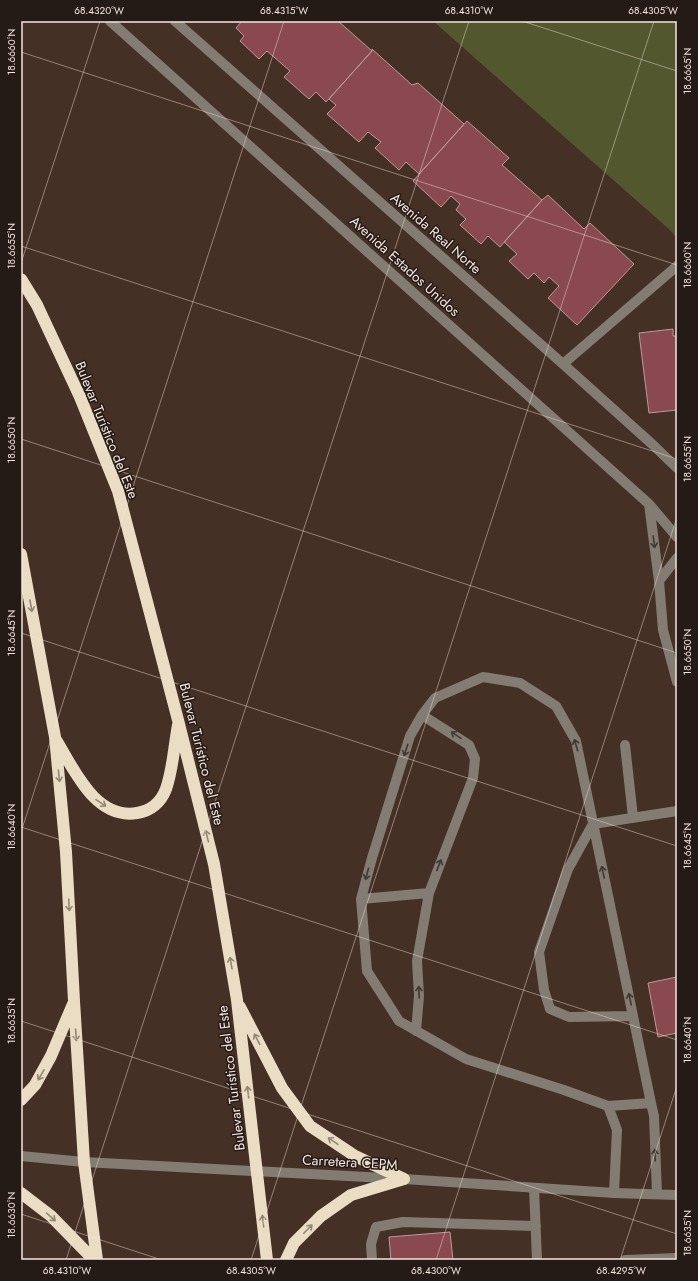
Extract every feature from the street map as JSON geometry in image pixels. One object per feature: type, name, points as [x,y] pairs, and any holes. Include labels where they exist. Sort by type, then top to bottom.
[{"type":"highway","name":"Bulevar Turístico del Este","points":[[21,279],[36,305],[80,397],[118,491],[178,720],[214,864],[237,1000],[267,1260]]},
{"type":"highway","points":[[21,554],[55,737],[66,852],[84,1162],[97,1260]]},
{"type":"highway","points":[[55,737],[80,778],[96,800],[111,810],[132,814],[145,812],[157,804],[165,790],[170,776],[178,720]]},
{"type":"highway","points":[[237,1000],[282,1088],[310,1126],[355,1156],[404,1179]]},
{"type":"highway","points":[[21,1100],[35,1085],[51,1056],[74,1001]]},
{"type":"highway","points":[[286,1260],[294,1242],[321,1216],[352,1195],[404,1179]]},
{"type":"highway","points":[[21,1193],[51,1216],[94,1260]]},
{"type":"street","name":"Avenida Estados Unidos","points":[[110,21],[648,504],[677,537]]},
{"type":"street","name":"Avenida Real Norte","points":[[175,21],[563,364],[677,468]]},
{"type":"street","points":[[563,364],[677,266]]},
{"type":"street","points":[[648,504],[659,581],[663,630],[677,682]]},
{"type":"street","points":[[659,581],[677,558]]},
{"type":"street","points":[[651,1103],[608,1106],[564,1090],[466,1059],[399,1021],[367,971],[361,899],[372,858],[410,736],[422,715],[435,698],[483,677],[520,683],[556,706],[576,741],[654,1116],[657,1194]]},
{"type":"street","points":[[416,1031],[420,996],[417,961],[428,893],[473,778],[475,759],[469,745],[448,730],[422,715]]},
{"type":"street","points":[[625,745],[633,817]]},
{"type":"street","points":[[593,824],[677,811]]},
{"type":"street","points":[[593,824],[568,869],[539,952],[544,990],[550,1009],[569,1017],[633,1016]]},
{"type":"street","points":[[361,899],[428,893]]},
{"type":"street","points":[[608,1106],[617,1130],[614,1193]]},
{"type":"street","name":"Carretera CEPM","points":[[21,1156],[84,1162],[404,1179],[614,1193],[677,1195]]},
{"type":"street","points":[[534,1188],[537,1260]]},
{"type":"street","points":[[372,1260],[371,1244],[376,1227],[403,1222],[536,1226]]},
{"type":"street","points":[[625,1260],[677,1258]]},
{"type":"green space","points":[[433,21],[677,21],[677,238],[670,230]]},
{"type":"building","points":[[242,21],[338,21],[372,51],[326,102],[316,92],[309,99],[284,77],[290,71],[267,51],[259,59],[240,41],[244,36],[236,28]]},
{"type":"building","points":[[372,49],[412,85],[418,83],[464,124],[419,174],[406,162],[399,170],[375,148],[381,142],[368,132],[359,142],[327,114],[336,105],[329,99],[372,51]]},
{"type":"building","points":[[467,121],[509,158],[502,165],[542,200],[500,247],[488,236],[481,244],[460,225],[466,219],[456,210],[460,204],[451,196],[441,207],[413,181]]},
{"type":"building","points":[[548,195],[584,229],[590,223],[634,264],[577,325],[548,298],[559,286],[549,277],[544,283],[534,273],[528,279],[509,261],[517,254],[504,242]]},
{"type":"building","points":[[673,329],[673,336],[677,336],[677,410],[649,413],[639,333]]},
{"type":"building","points":[[677,977],[677,1033],[658,1037],[648,983]]},
{"type":"building","points":[[450,1232],[453,1260],[391,1260],[389,1237]]}]
